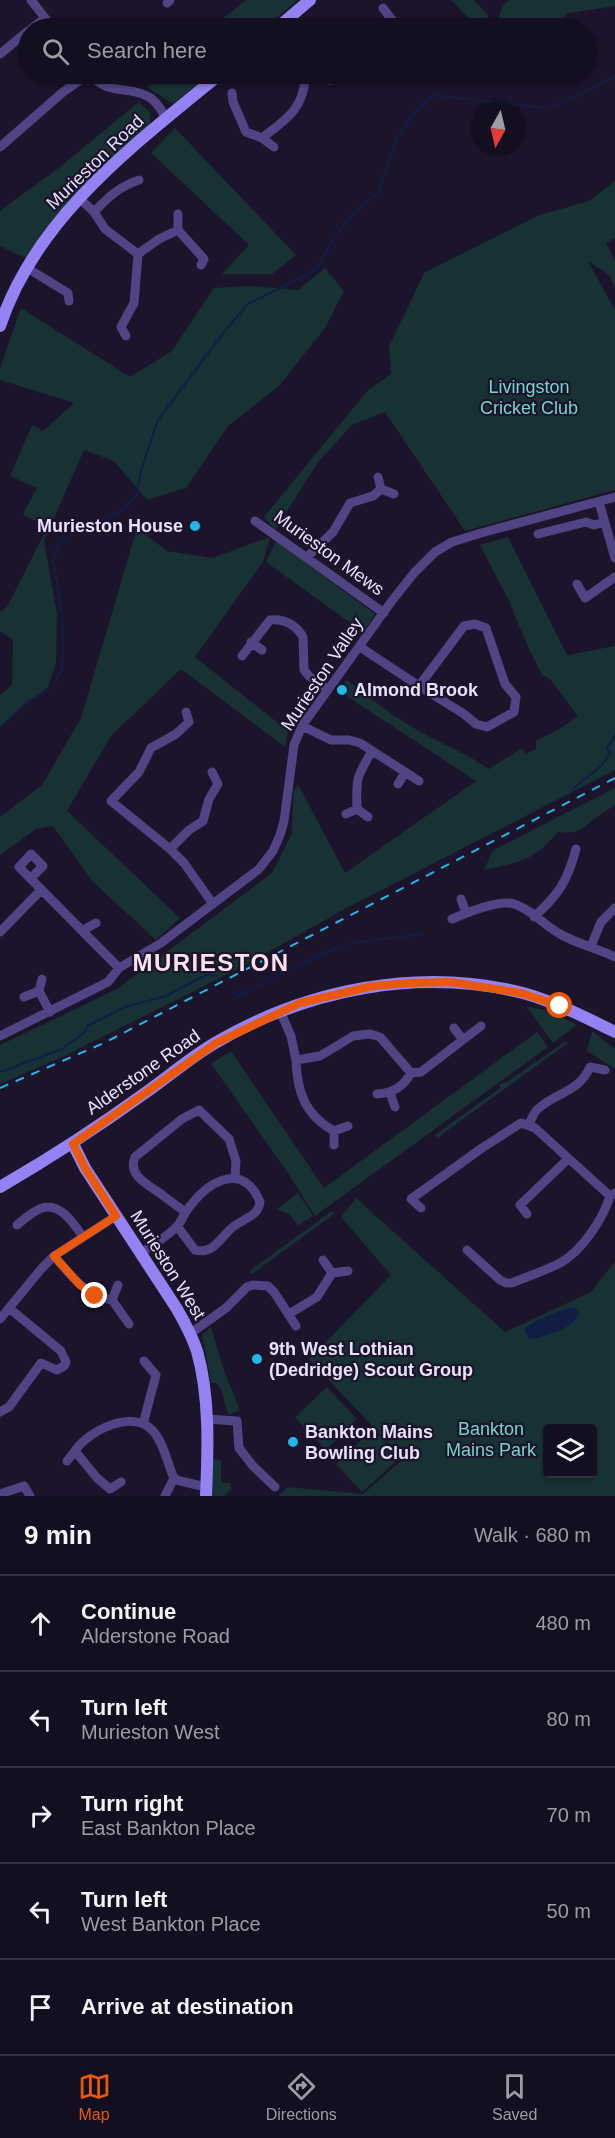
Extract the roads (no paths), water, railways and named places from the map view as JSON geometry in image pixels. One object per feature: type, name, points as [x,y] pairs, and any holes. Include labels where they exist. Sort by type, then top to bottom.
[{"type":"street","points":[[31,0],[45,18]]},
{"type":"street","points":[[291,18],[310,0]]},
{"type":"street","points":[[383,8],[389,18]]},
{"type":"street","points":[[0,54],[18,39]]},
{"type":"street","points":[[0,147],[75,84]]},
{"type":"street","points":[[102,84],[148,96],[157,104],[166,118]]},
{"type":"street","name":"Murieston Road","points":[[0,326],[6,308],[27,268],[52,230],[79,198],[166,118],[208,84]]},
{"type":"street","points":[[262,138],[288,118],[300,103],[304,84]]},
{"type":"street","points":[[230,99],[246,132],[262,138],[274,147]]},
{"type":"street","points":[[94,212],[128,179],[139,180]]},
{"type":"street","points":[[79,198],[94,212],[105,229],[138,254]]},
{"type":"street","points":[[178,214],[178,230],[204,260]]},
{"type":"street","points":[[126,336],[118,327],[134,303],[138,254],[159,239],[178,230]]},
{"type":"street","points":[[27,268],[71,295]]},
{"type":"street","points":[[134,303],[143,309]]},
{"type":"street","points":[[378,477],[381,489]]},
{"type":"street","points":[[381,489],[394,494]]},
{"type":"street","points":[[307,557],[333,532],[350,503],[373,496],[381,489]]},
{"type":"street","name":"Murieston Valley","points":[[0,1036],[108,982],[120,968],[161,943],[260,869],[273,850],[284,821],[290,765],[294,745],[302,726],[384,613],[427,559],[452,542],[615,497]]},
{"type":"street","points":[[599,502],[615,558]]},
{"type":"street","name":"Murieston Mews","points":[[255,521],[384,613]]},
{"type":"street","points":[[538,534],[586,522],[594,525],[605,522]]},
{"type":"street","points":[[585,598],[615,577]]},
{"type":"street","points":[[577,584],[590,609]]},
{"type":"street","points":[[242,656],[270,620],[280,619],[288,622],[303,637],[303,670],[328,690]]},
{"type":"street","points":[[360,647],[419,686],[465,714],[476,724],[487,726],[514,712],[517,702],[506,684],[486,628],[475,624],[464,626],[419,686]]},
{"type":"street","points":[[251,642],[262,650]]},
{"type":"street","points":[[186,712],[189,722]]},
{"type":"street","points":[[189,722],[200,726]]},
{"type":"street","points":[[104,809],[139,772],[151,748],[176,734],[189,722]]},
{"type":"street","points":[[302,726],[331,740],[349,740],[360,743],[419,782]]},
{"type":"street","points":[[357,809],[357,777],[372,751]]},
{"type":"street","points":[[170,849],[189,830],[203,821],[209,800],[223,786],[212,772]]},
{"type":"street","points":[[398,784],[405,773]]},
{"type":"street","points":[[111,801],[184,863],[213,904]]},
{"type":"street","points":[[346,814],[357,809]]},
{"type":"street","points":[[357,809],[368,817]]},
{"type":"street","points":[[534,917],[557,895],[566,879],[576,849]]},
{"type":"street","points":[[572,864],[583,867]]},
{"type":"street","points":[[31,878],[120,968]]},
{"type":"street","points":[[0,932],[41,890]]},
{"type":"street","points":[[461,899],[466,913]]},
{"type":"street","points":[[452,918],[502,903],[513,904],[573,941],[615,957]]},
{"type":"street","points":[[591,946],[601,922],[615,908]]},
{"type":"street","points":[[82,930],[96,923]]},
{"type":"street","points":[[42,979],[39,992],[50,1012]]},
{"type":"street","name":"Alderstone Road","points":[[0,1187],[69,1146],[216,1043],[280,1011],[326,996],[373,986],[411,983],[451,982],[485,986],[540,999],[615,1032]]},
{"type":"street","points":[[24,998],[39,992]]},
{"type":"street","points":[[280,1011],[291,1036],[299,1091],[304,1104],[314,1116],[334,1131]]},
{"type":"street","points":[[411,1073],[421,1072],[481,1026]]},
{"type":"street","points":[[454,1028],[463,1040]]},
{"type":"street","points":[[296,1060],[320,1056],[353,1036],[370,1034],[380,1037],[411,1073]]},
{"type":"street","points":[[583,1059],[590,1068],[605,1070]]},
{"type":"street","points":[[529,1124],[537,1109],[585,1079],[590,1068]]},
{"type":"street","points":[[377,1094],[390,1093],[406,1082],[411,1073]]},
{"type":"street","points":[[390,1093],[395,1107]]},
{"type":"street","points":[[185,1212],[147,1186],[133,1168],[135,1157],[182,1119],[200,1110],[229,1139],[236,1161],[235,1177]]},
{"type":"street","points":[[411,1199],[522,1123],[536,1128],[568,1159],[612,1195],[606,1210],[570,1256],[560,1263],[512,1283],[500,1280],[480,1254],[467,1250]]},
{"type":"street","points":[[334,1131],[348,1126]]},
{"type":"street","points":[[334,1131],[334,1145]]},
{"type":"street","name":"Murieston West","points":[[69,1146],[177,1309],[190,1334],[202,1377],[206,1419],[206,1492]]},
{"type":"street","points":[[527,1214],[516,1203],[568,1159]]},
{"type":"street","points":[[141,1254],[177,1226],[185,1212],[208,1188],[223,1180],[235,1177],[245,1182],[257,1194],[260,1202],[256,1213],[232,1228],[213,1247],[204,1251],[195,1250],[177,1226]]},
{"type":"street","points":[[402,1192],[420,1208]]},
{"type":"street","points":[[17,1225],[54,1203],[83,1237]]},
{"type":"street","points":[[0,1319],[54,1256],[116,1216]]},
{"type":"street","points":[[54,1256],[80,1285],[95,1296],[111,1299],[129,1324]]},
{"type":"street","points":[[323,1260],[332,1273]]},
{"type":"street","points":[[332,1273],[348,1271]]},
{"type":"street","points":[[289,1314],[317,1297],[332,1273]]},
{"type":"street","points":[[111,1299],[118,1285]]},
{"type":"street","points":[[190,1334],[226,1308],[246,1287],[253,1285],[268,1286],[296,1326]]},
{"type":"street","points":[[9,1308],[65,1358],[64,1366],[57,1370],[41,1363]]},
{"type":"street","points":[[0,1412],[9,1407],[54,1346]]},
{"type":"street","points":[[144,1361],[156,1375]]},
{"type":"street","points":[[143,1424],[156,1375],[165,1370]]},
{"type":"street","points":[[206,1419],[237,1421],[239,1448],[275,1487]]},
{"type":"street","points":[[67,1461],[86,1439],[101,1428],[116,1423],[143,1424],[151,1428],[158,1437],[174,1478],[206,1492]]},
{"type":"street","points":[[75,1451],[108,1492],[121,1482]]},
{"type":"street","points":[[165,1496],[174,1478]]},
{"type":"street","points":[[0,1494],[24,1486],[30,1496]]},
{"type":"water","points":[[574,1307],[579,1312],[577,1318],[561,1330],[535,1339],[530,1339],[525,1332],[526,1327],[537,1321]]},
{"type":"waterway","points":[[0,727],[29,701],[52,688],[62,669],[63,624],[53,558],[59,544],[83,527],[119,512],[137,495],[140,474],[158,420],[227,328],[248,304],[316,270],[349,217],[377,194],[398,137],[415,112],[434,95],[548,108],[615,76]]},
{"type":"waterway","points":[[573,789],[603,764],[610,752],[607,749],[615,734]]},
{"type":"waterway","points":[[233,992],[237,996],[321,954],[351,943],[421,934]]},
{"type":"waterway","points":[[0,1072],[62,1049],[86,1031],[87,1026],[125,1007],[166,996],[206,975],[218,976]]},
{"type":"railway","points":[[0,1088],[104,1043],[615,778]]},
{"type":"place","name":"Murieston House","points":[[195,526]]},
{"type":"place","name":"Almond Brook","points":[[342,690]]},
{"type":"place","name":"9th West Lothian (Dedridge) Scout Group","points":[[257,1359]]},
{"type":"place","name":"Bankton Mains Bowling Club","points":[[293,1442]]},
{"type":"district","name":"MURIESTON","points":[[211,962]]},
{"type":"park label","name":"Livingston Cricket Club","points":[[529,397]]},
{"type":"park label","name":"Bankton Mains Park","points":[[491,1439]]}]
